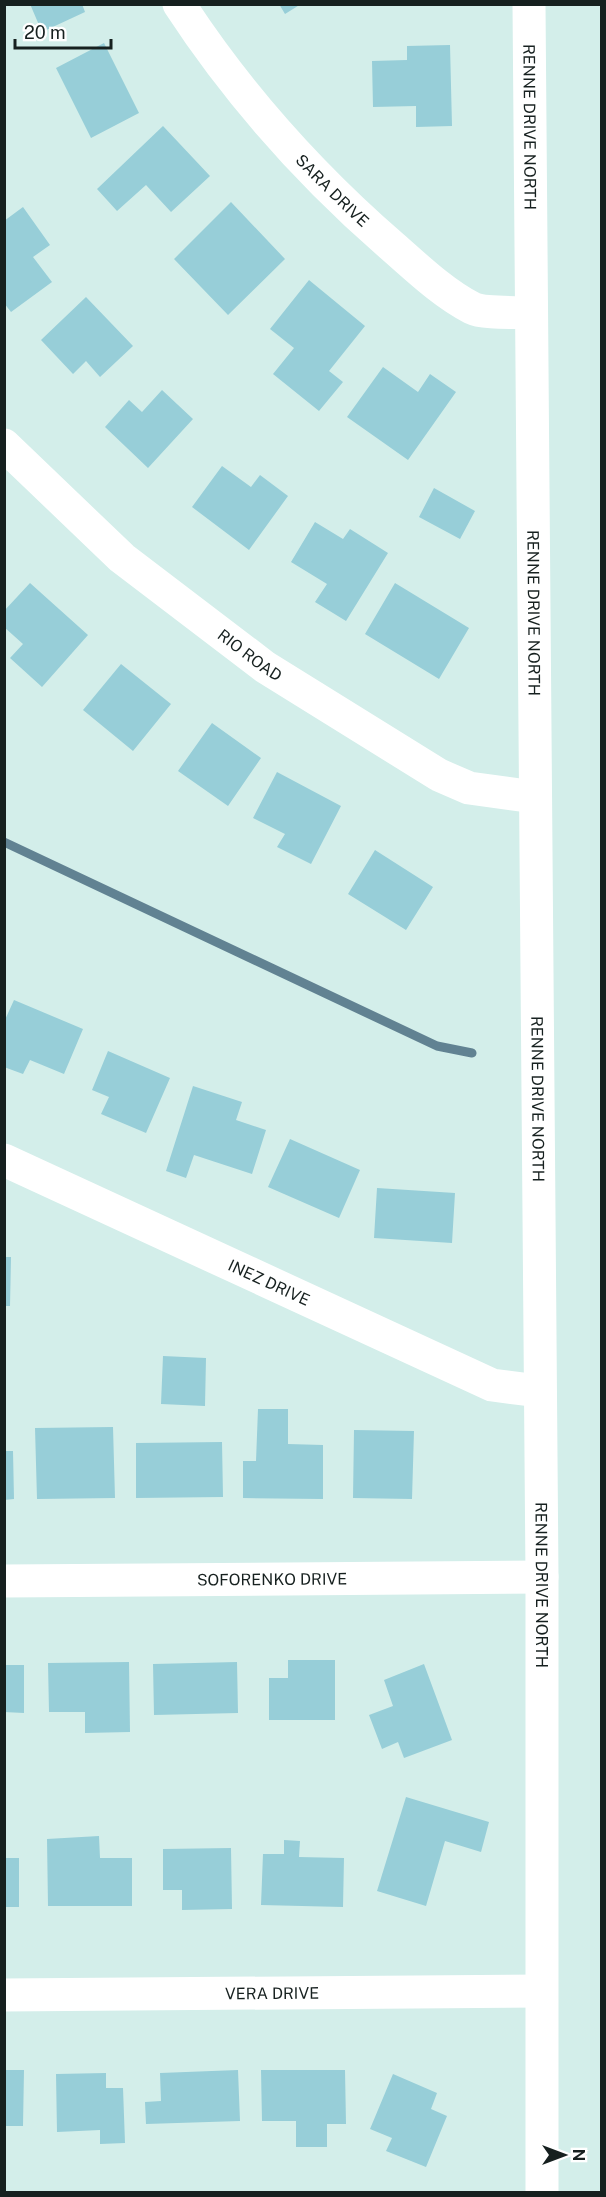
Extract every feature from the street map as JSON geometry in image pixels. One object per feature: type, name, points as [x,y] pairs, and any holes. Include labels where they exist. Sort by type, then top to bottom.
[{"type":"street","name":"SARA DRIVE","points":[[178,4],[205,44],[270,127],[335,196],[423,273],[474,309],[531,313]]},
{"type":"street","name":"RENNE DRIVE NORTH","points":[[529,4],[542,1577],[542,2193]]},
{"type":"street","name":"RIO ROAD","points":[[4,445],[122,558],[265,667],[439,775],[469,788],[535,797]]},
{"type":"street","name":"INEZ DRIVE","points":[[4,1160],[492,1385],[540,1391]]},
{"type":"street","name":"SOFORENKO DRIVE","points":[[4,1581],[542,1577]]},
{"type":"street","name":"VERA DRIVE","points":[[4,1995],[541,1991]]},
{"type":"building","points":[[30,4],[82,4],[85,12],[42,32]]},
{"type":"building","points":[[279,4],[301,4],[285,14]]},
{"type":"building","points":[[104,43],[139,113],[91,138],[56,68]]},
{"type":"building","points":[[450,45],[452,126],[416,127],[416,106],[373,107],[372,61],[407,60],[407,46]]},
{"type":"building","points":[[163,126],[210,176],[171,212],[146,185],[117,211],[97,189]]},
{"type":"building","points":[[231,202],[285,259],[228,315],[174,259]]},
{"type":"building","points":[[23,207],[50,245],[33,257],[52,282],[11,312],[4,303],[4,221]]},
{"type":"building","points":[[309,280],[365,326],[329,371],[343,382],[319,411],[273,374],[294,348],[270,329]]},
{"type":"building","points":[[86,297],[133,346],[100,377],[86,361],[73,374],[41,340]]},
{"type":"building","points":[[383,367],[418,392],[430,374],[456,392],[408,460],[347,417]]},
{"type":"building","points":[[162,390],[193,419],[148,468],[105,427],[129,400],[142,412]]},
{"type":"building","points":[[222,466],[251,487],[260,475],[288,496],[249,550],[192,507]]},
{"type":"building","points":[[434,488],[475,511],[460,539],[419,517]]},
{"type":"building","points":[[315,522],[343,539],[350,529],[388,553],[346,621],[315,602],[327,584],[291,562]]},
{"type":"building","points":[[30,583],[88,635],[42,687],[10,658],[23,644],[4,627],[4,611]]},
{"type":"building","points":[[395,583],[469,628],[439,679],[365,634]]},
{"type":"building","points":[[121,664],[171,704],[133,751],[83,710]]},
{"type":"building","points":[[212,723],[261,758],[228,806],[178,771]]},
{"type":"building","points":[[277,772],[341,806],[311,864],[277,847],[285,834],[253,818]]},
{"type":"building","points":[[375,850],[433,887],[406,930],[348,894]]},
{"type":"building","points":[[14,1000],[83,1029],[64,1074],[30,1060],[23,1074],[4,1067],[4,1022]]},
{"type":"building","points":[[108,1051],[170,1078],[146,1133],[101,1114],[109,1097],[92,1090]]},
{"type":"building","points":[[193,1086],[242,1102],[236,1120],[266,1130],[252,1174],[194,1155],[186,1178],[166,1171]]},
{"type":"building","points":[[290,1139],[360,1170],[339,1218],[268,1187]]},
{"type":"building","points":[[377,1188],[455,1193],[452,1243],[374,1238]]},
{"type":"building","points":[[4,1257],[11,1257],[10,1306],[4,1306]]},
{"type":"building","points":[[163,1356],[206,1358],[205,1406],[161,1404]]},
{"type":"building","points":[[258,1409],[288,1409],[288,1444],[323,1445],[323,1499],[243,1498],[243,1461],[256,1461]]},
{"type":"building","points":[[113,1427],[115,1498],[37,1499],[35,1428]]},
{"type":"building","points":[[354,1430],[414,1431],[412,1499],[353,1498]]},
{"type":"building","points":[[222,1442],[223,1497],[136,1498],[136,1443]]},
{"type":"building","points":[[4,1451],[13,1451],[14,1499],[4,1500]]},
{"type":"building","points":[[288,1660],[335,1660],[335,1720],[269,1720],[269,1678],[288,1678]]},
{"type":"building","points":[[129,1662],[130,1732],[85,1733],[85,1712],[49,1712],[48,1663]]},
{"type":"building","points":[[237,1662],[238,1713],[154,1715],[153,1664]]},
{"type":"building","points":[[424,1664],[452,1740],[404,1758],[398,1742],[382,1749],[369,1715],[393,1706],[384,1680]]},
{"type":"building","points":[[4,1665],[24,1665],[24,1713],[4,1712]]},
{"type":"building","points":[[406,1797],[489,1822],[481,1852],[445,1841],[426,1906],[377,1891]]},
{"type":"building","points":[[99,1836],[100,1858],[132,1858],[132,1906],[48,1906],[47,1839]]},
{"type":"building","points":[[284,1840],[300,1841],[299,1857],[344,1858],[343,1907],[261,1905],[263,1854],[284,1854]]},
{"type":"building","points":[[231,1848],[232,1909],[182,1910],[182,1890],[163,1890],[163,1849]]},
{"type":"building","points":[[4,1858],[19,1858],[19,1907],[4,1907]]},
{"type":"building","points":[[4,2070],[24,2070],[23,2126],[4,2126]]},
{"type":"building","points":[[238,2070],[240,2121],[146,2124],[145,2102],[161,2101],[160,2073]]},
{"type":"building","points":[[261,2070],[345,2070],[346,2124],[327,2124],[327,2147],[296,2147],[296,2121],[262,2121]]},
{"type":"building","points":[[106,2073],[106,2088],[123,2088],[125,2143],[100,2144],[100,2130],[57,2132],[56,2074]]},
{"type":"building","points":[[393,2074],[437,2093],[431,2109],[447,2116],[426,2167],[386,2151],[392,2138],[370,2129]]},
{"type":"waterway","points":[[4,842],[437,1046],[472,1053]]}]
